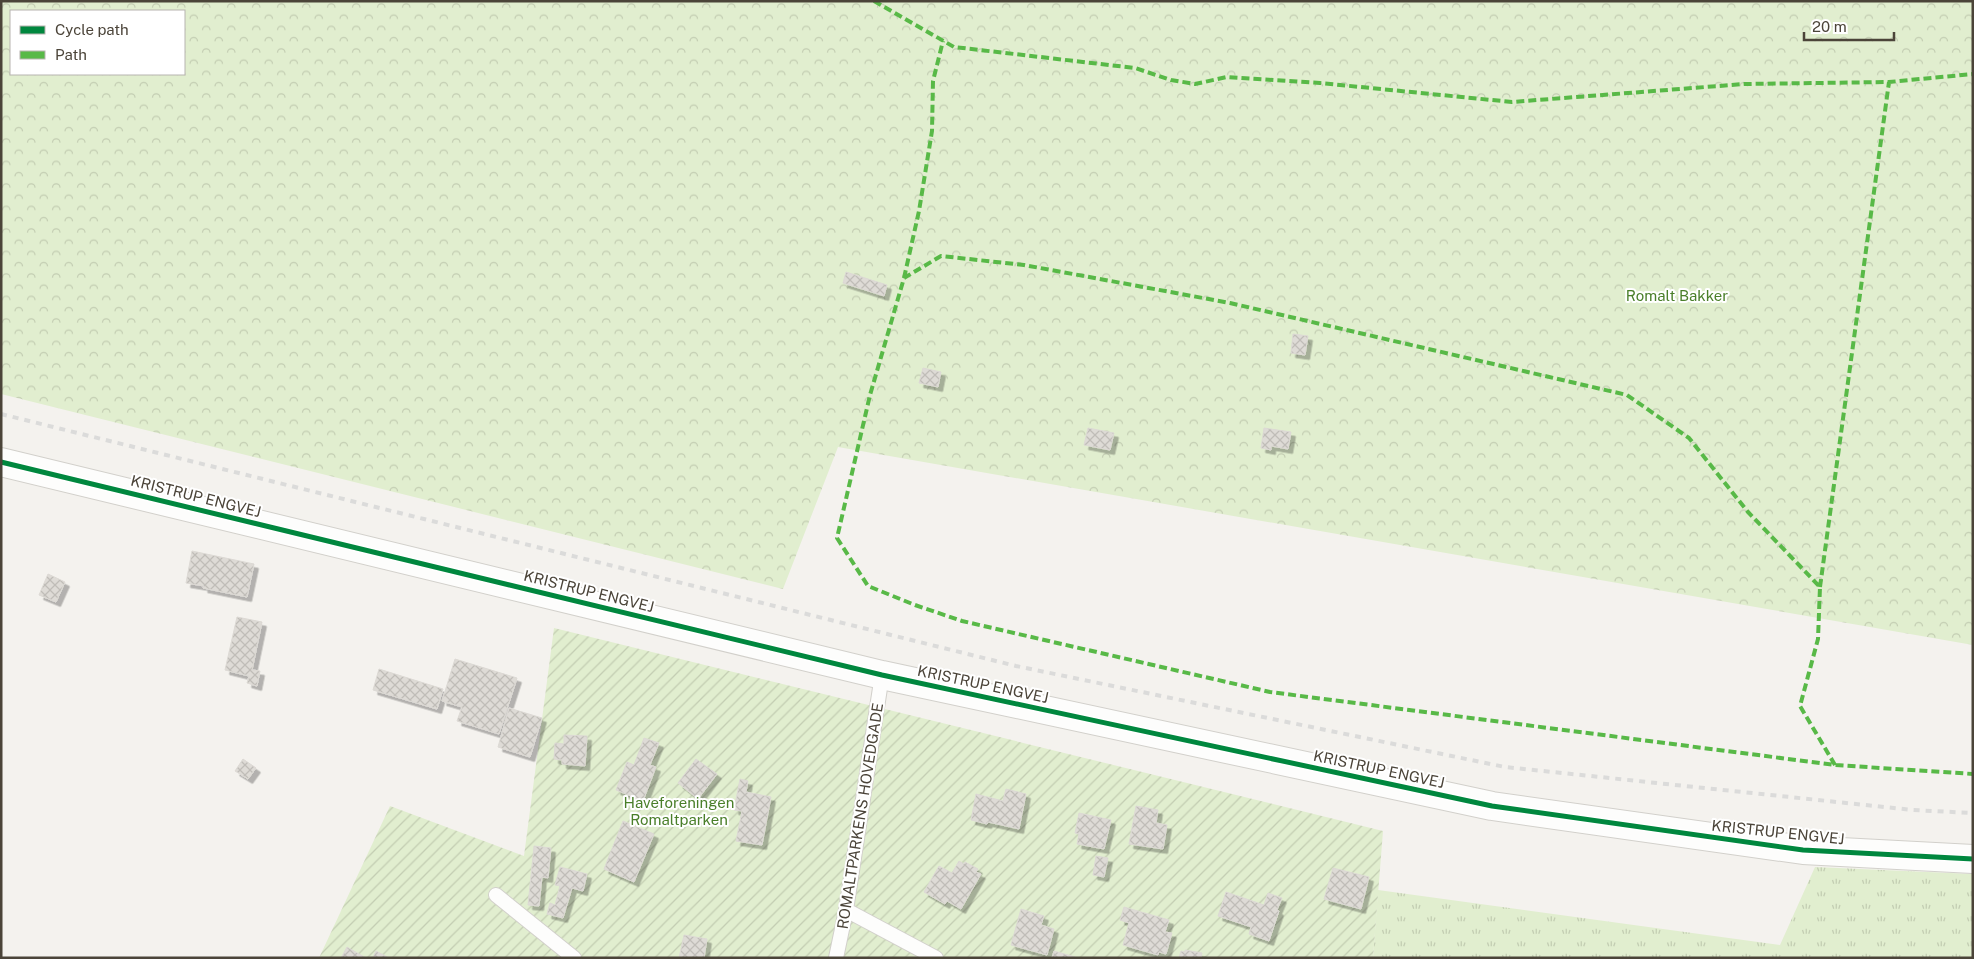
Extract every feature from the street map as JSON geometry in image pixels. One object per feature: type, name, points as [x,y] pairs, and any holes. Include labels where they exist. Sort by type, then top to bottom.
[{"type":"street","name":"KRISTRUP ENGVEJ","points":[[1,462],[882,674],[1492,806],[1803,850],[1973,859]]},
{"type":"lane","name":"ROMALTPARKENS HOVEDGADE","points":[[836,958],[846,910],[882,674]]},
{"type":"lane","points":[[496,895],[574,958]]},
{"type":"lane","points":[[846,910],[936,958]]},
{"type":"green space","name":"Romalt Bakker","points":[[1,1],[1973,1],[1973,645],[838,447],[783,589],[1,394]]},
{"type":"green space","name":"Haveforeningen Romaltparken","points":[[554,628],[1383,831],[1373,958],[319,958],[390,806],[524,856]]},
{"type":"green space","points":[[1815,867],[1973,874],[1973,958],[1373,958],[1378,890],[1780,945]]},
{"type":"building","points":[[846,272],[887,285],[884,296],[843,283]]},
{"type":"building","points":[[1293,334],[1308,336],[1305,355],[1291,353]]},
{"type":"building","points":[[923,368],[941,372],[938,387],[919,383]]},
{"type":"building","points":[[1088,428],[1114,433],[1110,450],[1084,445]]},
{"type":"building","points":[[1264,428],[1291,432],[1288,449],[1271,446],[1271,450],[1261,448]]},
{"type":"building","points":[[192,551],[254,564],[247,597],[186,583]]},
{"type":"building","points":[[48,574],[65,582],[56,602],[39,595]]},
{"type":"building","points":[[237,617],[262,622],[252,670],[260,671],[257,686],[247,683],[249,676],[225,670]]},
{"type":"building","points":[[455,659],[517,678],[499,734],[457,721],[462,707],[442,701]]},
{"type":"building","points":[[379,669],[443,689],[437,709],[373,690]]},
{"type":"building","points":[[509,708],[542,718],[530,757],[498,747]]},
{"type":"building","points":[[564,735],[587,736],[585,766],[562,764],[562,760],[554,759],[555,743],[564,744]]},
{"type":"building","points":[[644,738],[659,743],[650,765],[656,767],[643,801],[616,790],[627,762],[634,765]]},
{"type":"building","points":[[243,759],[256,768],[248,779],[235,771]]},
{"type":"building","points":[[696,759],[717,774],[698,799],[678,783]]},
{"type":"building","points":[[740,779],[748,781],[746,792],[771,797],[762,845],[736,841],[742,811],[734,810]]},
{"type":"building","points":[[1006,789],[1026,794],[1019,829],[971,820],[976,794],[1003,801]]},
{"type":"building","points":[[1136,806],[1158,810],[1156,823],[1167,825],[1163,849],[1129,844]]},
{"type":"building","points":[[1079,813],[1111,820],[1104,849],[1077,844],[1079,834],[1075,833]]},
{"type":"building","points":[[623,821],[654,834],[634,882],[604,869]]},
{"type":"building","points":[[534,846],[551,848],[548,878],[542,877],[539,906],[528,905]]},
{"type":"building","points":[[1096,856],[1108,858],[1104,877],[1093,875]]},
{"type":"building","points":[[959,861],[978,869],[976,872],[981,874],[961,909],[947,901],[945,904],[924,892],[939,866],[952,873]]},
{"type":"building","points":[[560,867],[587,874],[583,891],[572,888],[563,918],[547,914],[550,903],[555,905],[560,886],[555,885]]},
{"type":"building","points":[[1333,868],[1369,877],[1361,909],[1324,899]]},
{"type":"building","points":[[1226,892],[1264,905],[1268,893],[1282,898],[1269,941],[1249,934],[1251,927],[1218,916]]},
{"type":"building","points":[[1124,907],[1169,920],[1165,932],[1172,933],[1166,954],[1159,952],[1158,955],[1123,945],[1129,923],[1120,920]]},
{"type":"building","points":[[1021,909],[1044,916],[1041,925],[1054,929],[1047,955],[1011,945]]},
{"type":"building","points":[[684,935],[707,939],[704,958],[679,958]]},
{"type":"building","points":[[347,947],[366,958],[341,958]]},
{"type":"building","points":[[1185,950],[1202,953],[1201,958],[1179,958],[1181,951],[1185,952]]},
{"type":"building","points":[[376,951],[389,958],[367,958],[373,957]]},
{"type":"building","points":[[1054,951],[1075,957],[1075,958],[1052,958]]},
{"type":"railway","points":[[1,414],[1016,666],[1505,767],[1913,810],[1973,813]]},
{"type":"marked path","points":[[874,1],[954,47],[1135,68],[1171,80],[1195,84],[1227,77],[1320,83],[1512,102],[1744,84],[1889,82],[1973,74]]},
{"type":"marked path","points":[[904,278],[919,211],[932,131],[933,81],[943,41]]},
{"type":"marked path","points":[[1820,587],[1889,82]]},
{"type":"marked path","points":[[1835,765],[1800,706],[1818,639],[1820,587],[1748,512],[1689,438],[1627,395],[1230,303],[1024,265],[941,256],[904,278],[870,395],[837,538],[868,586],[962,621],[1270,692],[1835,765],[1973,774]]},
{"type":"cycle path","points":[[1,462],[882,675],[1492,806],[1803,850],[1973,859]]}]
